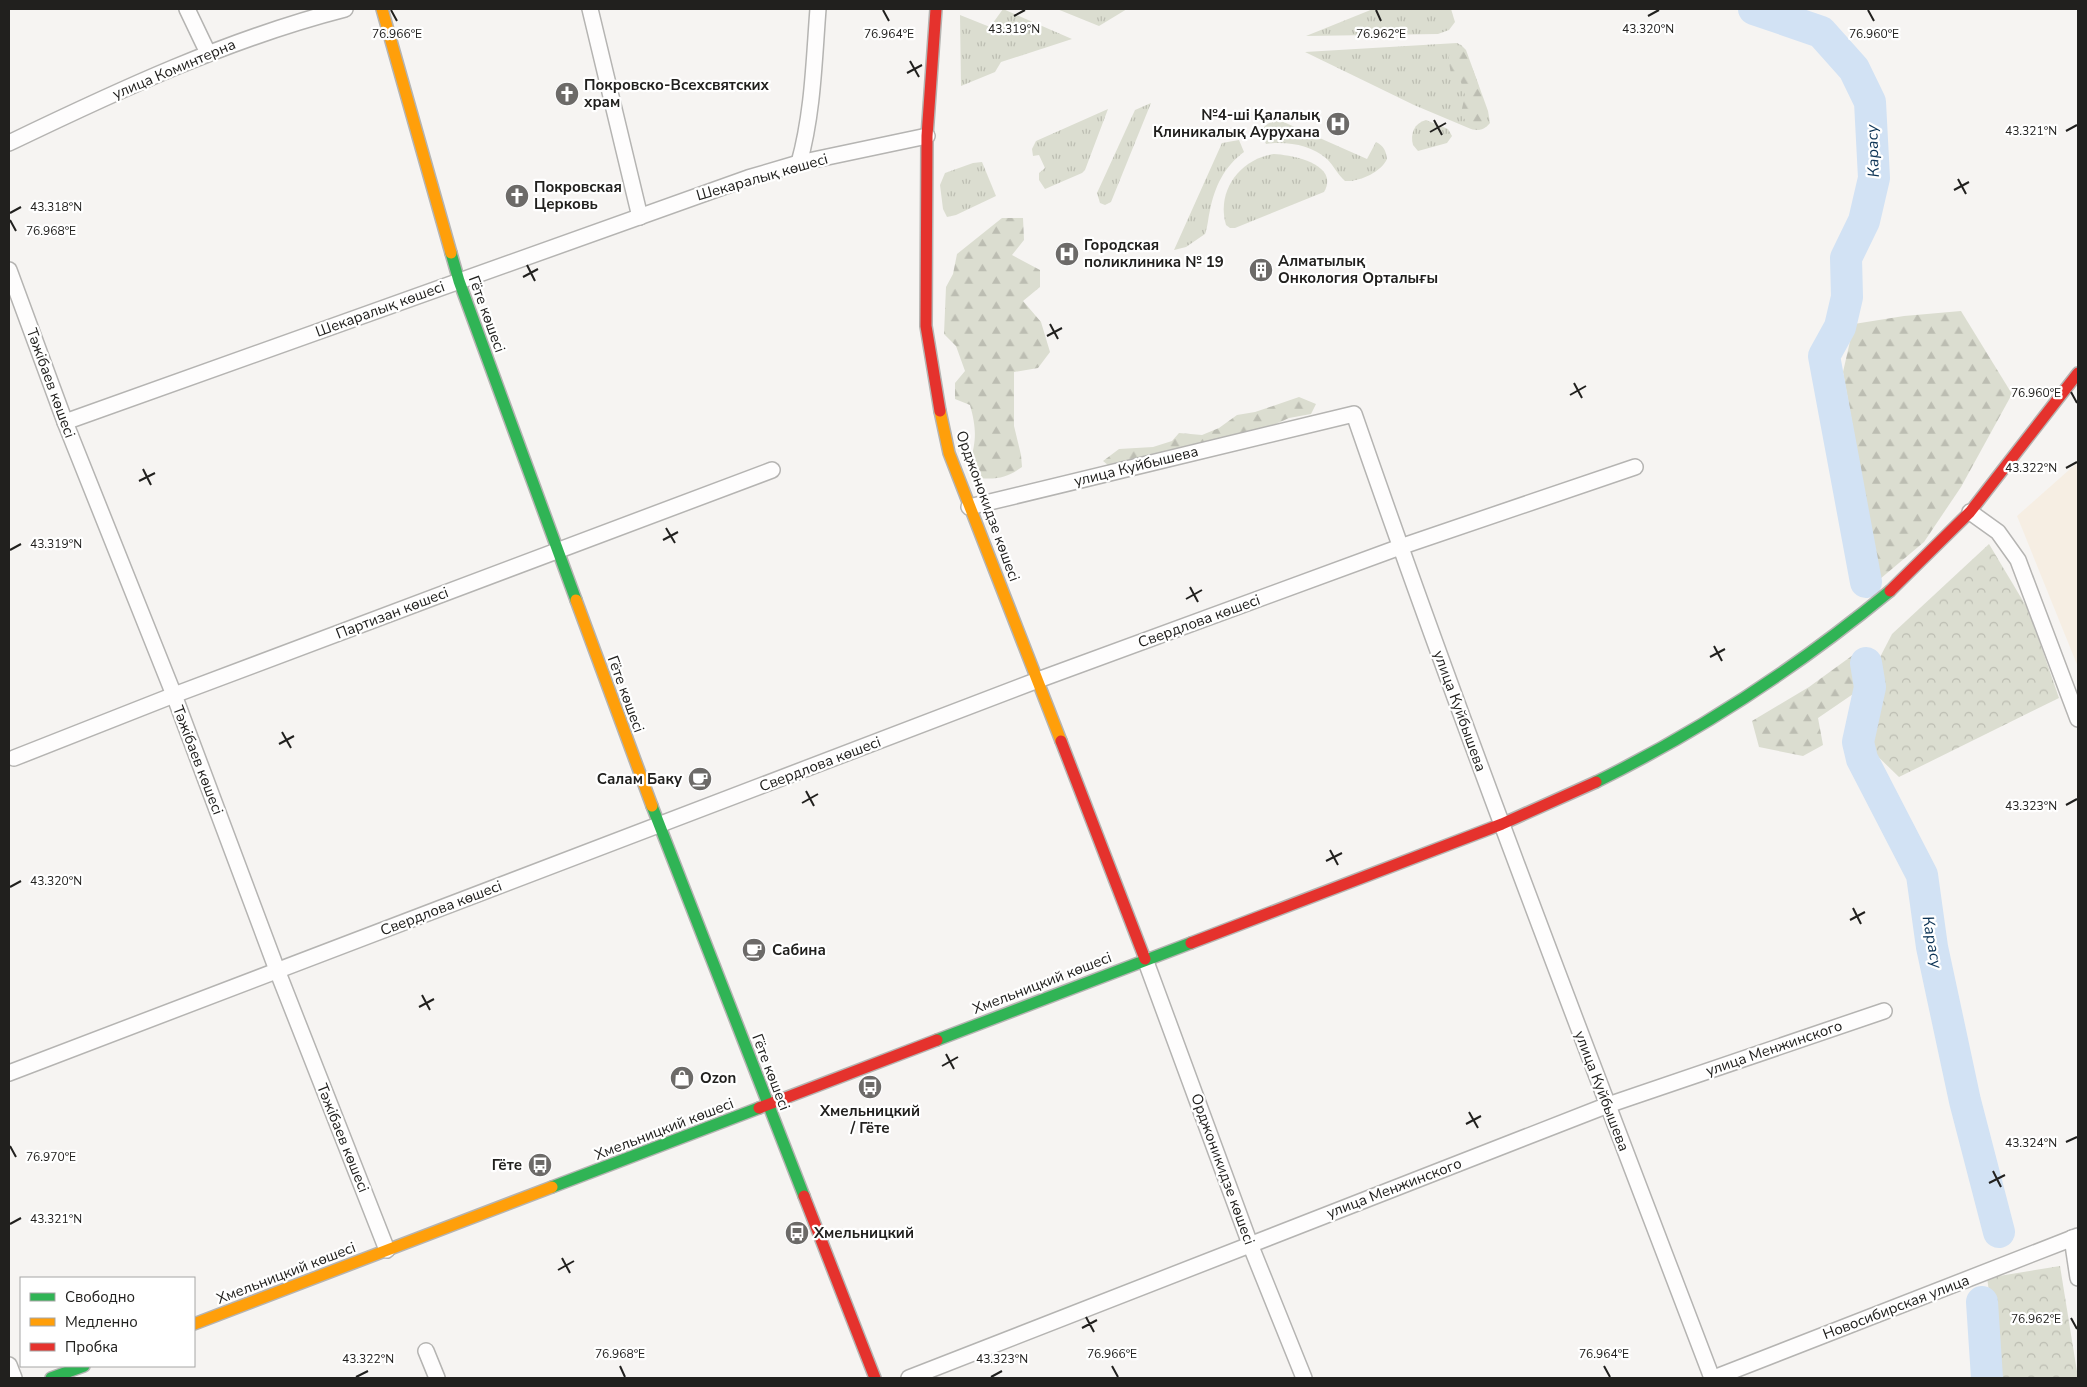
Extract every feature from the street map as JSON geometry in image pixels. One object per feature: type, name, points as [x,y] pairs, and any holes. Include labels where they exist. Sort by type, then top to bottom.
[{"type":"main road","name":"Гёте көшесі","points":[[382,9],[459,281],[659,825],[767,1105],[876,1378]]},
{"type":"main road","name":"Орджонокидзе көшесі","points":[[936,9],[927,136],[926,326],[937,398],[949,452],[969,507],[1038,680],[1145,960]]},
{"type":"main road","name":"Хмельницкий көшесі","points":[[195,1324],[1502,824],[1588,786],[1654,753],[1758,688],[1856,619],[1899,584],[1970,512],[2077,376]]},
{"type":"main road","points":[[51,1378],[81,1367]]},
{"type":"street","points":[[187,9],[208,53]]},
{"type":"street","name":"улица Коминтерна","points":[[9,143],[208,53],[305,19],[345,9]]},
{"type":"street","points":[[590,9],[640,217]]},
{"type":"street","points":[[799,163],[805,142],[814,74],[818,9]]},
{"type":"street","name":"Шекаралық көшесі","points":[[65,422],[748,178],[799,163],[927,136]]},
{"type":"street","name":"Тәжібаев көшесі","points":[[9,270],[65,422],[174,695],[277,970],[388,1250]]},
{"type":"street","name":"улица Куйбышева","points":[[969,507],[1354,414],[1400,546],[1502,824],[1713,1378]]},
{"type":"street","name":"Свердлова көшесі","points":[[9,1072],[1038,680],[1400,546],[1635,467]]},
{"type":"street","name":"Партизан көшесі","points":[[14,758],[174,695],[772,470]]},
{"type":"street","points":[[1970,512],[1998,532],[2018,560],[2078,719]]},
{"type":"street","name":"Орджоникидзе көшесі","points":[[1145,960],[1250,1244],[1304,1378]]},
{"type":"street","name":"улица Менжинского","points":[[909,1378],[1608,1105],[1884,1011]]},
{"type":"street","points":[[2075,1237],[2078,1278]]},
{"type":"street","name":"Новосибирская улица","points":[[1713,1378],[2075,1237]]},
{"type":"street","points":[[426,1351],[436,1378]]},
{"type":"street","points":[[9,1365],[14,1378]]},
{"type":"shaded area","points":[[2078,462],[2078,667],[2017,516]]},
{"type":"green space","points":[[1003,9],[1072,39],[1001,62],[995,72],[961,86],[960,15],[990,27]]},
{"type":"green space","points":[[1057,9],[1127,9],[1099,26]]},
{"type":"green space","points":[[1373,9],[1451,9],[1455,22],[1449,30],[1438,34],[1306,36]]},
{"type":"green space","points":[[1457,43],[1466,50],[1488,111],[1490,123],[1482,129],[1471,129],[1414,105],[1305,52]]},
{"type":"green space","points":[[1459,45],[1474,72],[1486,115],[1488,124],[1478,129],[1468,125],[1461,113],[1465,95],[1460,79],[1451,74],[1449,57],[1452,51]]},
{"type":"green space","points":[[1151,103],[1111,202],[1105,205],[1100,203],[1097,193],[1135,110]]},
{"type":"green space","points":[[1108,109],[1085,170],[1045,189],[1039,180],[1039,173],[1045,168],[1039,155],[1033,156],[1032,149],[1036,141]]},
{"type":"green space","points":[[1279,120],[1367,159],[1376,142],[1384,149],[1387,159],[1375,172],[1357,180],[1345,181],[1327,159],[1314,150],[1282,143],[1266,144],[1260,130],[1269,123]]},
{"type":"green space","points":[[1426,120],[1448,129],[1452,136],[1447,143],[1418,151],[1413,145],[1413,133],[1418,124]]},
{"type":"green space","points":[[1239,140],[1244,152],[1231,164],[1221,178],[1212,201],[1205,234],[1186,247],[1174,250],[1222,143]]},
{"type":"green space","points":[[1274,154],[1302,159],[1320,168],[1325,174],[1327,182],[1324,192],[1235,228],[1230,228],[1226,225],[1224,212],[1224,200],[1228,189],[1241,170],[1251,162]]},
{"type":"green space","points":[[982,162],[996,196],[956,215],[947,217],[943,209],[940,185],[945,173],[973,163]]},
{"type":"green space","points":[[1002,218],[1023,218],[1024,240],[1012,255],[1040,270],[1040,287],[1023,301],[1041,322],[1050,352],[1038,368],[1014,372],[1014,426],[1022,467],[1002,477],[986,479],[980,478],[970,462],[975,433],[970,405],[955,399],[955,383],[965,371],[956,346],[944,334],[946,287],[953,274],[957,254]]},
{"type":"green space","points":[[1961,311],[2012,394],[1961,487],[1924,542],[1880,579],[1843,372],[1854,324],[1904,316]]},
{"type":"green space","points":[[1299,397],[1316,404],[1311,414],[1289,418],[1253,434],[1113,469],[1103,461],[1119,449],[1153,447],[1172,441],[1179,433],[1202,435],[1219,428],[1237,415],[1255,412]]},
{"type":"green space","points":[[1989,544],[2029,611],[2059,698],[1899,777],[1866,745],[1876,665],[1892,634]]},
{"type":"green space","points":[[1853,655],[1856,692],[1818,718],[1823,745],[1803,756],[1759,747],[1752,721],[1809,687]]},
{"type":"green space","points":[[2060,1266],[2078,1378],[2002,1378],[1987,1278]]},
{"type":"waterway","name":"Карасу","points":[[1754,9],[1821,32],[1854,69],[1870,102],[1874,178],[1864,221],[1846,258],[1847,297],[1840,327],[1824,356],[1866,582]]},
{"type":"waterway","name":"Карасу","points":[[1866,663],[1870,687],[1858,742],[1862,759],[1922,875],[1932,947],[1965,1101],[1999,1232]]},
{"type":"waterway","points":[[1982,1302],[1987,1378]]},
{"type":"traffic: fast","points":[[451,253],[459,281],[576,600]]},
{"type":"traffic: fast","points":[[1596,782],[1711,719],[1785,671],[1890,591]]},
{"type":"traffic: fast","points":[[652,806],[804,1196]]},
{"type":"traffic: fast","points":[[937,1040],[1191,943]]},
{"type":"traffic: fast","points":[[552,1187],[759,1108]]},
{"type":"traffic: fast","points":[[51,1378],[81,1367]]},
{"type":"traffic: slow","points":[[382,9],[451,253]]},
{"type":"traffic: slow","points":[[940,411],[949,453],[1061,741]]},
{"type":"traffic: slow","points":[[576,600],[652,806]]},
{"type":"traffic: slow","points":[[195,1324],[552,1187]]},
{"type":"traffic: jam","points":[[936,9],[927,136],[926,326],[940,411]]},
{"type":"traffic: jam","points":[[1890,591],[1970,512],[2078,373]]},
{"type":"traffic: jam","points":[[1061,741],[1145,959]]},
{"type":"traffic: jam","points":[[1191,943],[1502,824],[1596,782]]},
{"type":"traffic: jam","points":[[759,1108],[937,1040]]},
{"type":"traffic: jam","points":[[804,1196],[875,1378]]},
{"type":"place","name":"Покровско-Всехсвятских храм","points":[[567,94]]},
{"type":"place","name":"№4-ші Қалалық Клиникалық Аурухана","points":[[1338,124]]},
{"type":"place","name":"Покровская Церковь","points":[[517,196]]},
{"type":"place","name":"Городская поликлиника № 19","points":[[1067,254]]},
{"type":"place","name":"Алматылық Онкология Орталығы","points":[[1261,270]]},
{"type":"place","name":"Салам Баку","points":[[700,779]]},
{"type":"place","name":"Сабина","points":[[754,950]]},
{"type":"place","name":"Ozon","points":[[682,1078]]},
{"type":"place","name":"Хмельницкий / Гёте","points":[[870,1087]]},
{"type":"place","name":"Гёте","points":[[540,1165]]},
{"type":"place","name":"Хмельницкий","points":[[797,1233]]}]
